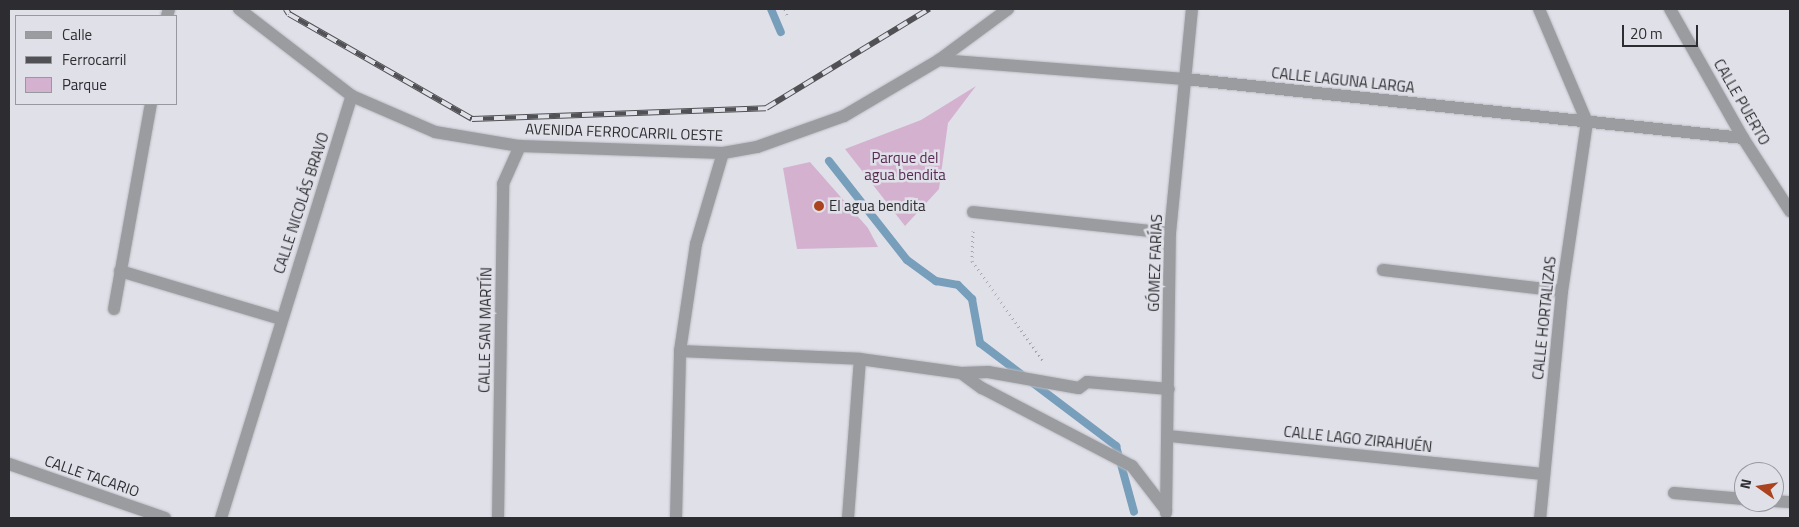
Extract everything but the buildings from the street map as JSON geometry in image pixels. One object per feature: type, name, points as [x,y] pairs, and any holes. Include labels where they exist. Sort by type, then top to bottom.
[{"type":"street","name":"AVENIDA FERROCARRIL OESTE","points":[[239,9],[352,96],[435,132],[520,146],[723,153],[757,147],[844,116],[939,60],[1008,9]]},
{"type":"street","name":"GÓMEZ FARÍAS","points":[[1167,514],[1170,233],[1192,9]]},
{"type":"street","points":[[1540,9],[1587,122]]},
{"type":"street","name":"CALLE PUERTO","points":[[1670,9],[1743,138],[1790,211]]},
{"type":"street","name":"CALLE LAGUNA LARGA","points":[[939,60],[1185,79],[1743,138]]},
{"type":"street","name":"CALLE NICOLÁS BRAVO","points":[[221,518],[281,319],[352,96]]},
{"type":"street","points":[[114,309],[151,105]]},
{"type":"street","name":"CALLE HORTALIZAS","points":[[1540,518],[1562,291],[1587,122]]},
{"type":"street","name":"CALLE SAN MARTÍN","points":[[498,518],[503,184],[520,146]]},
{"type":"street","points":[[676,518],[680,351],[696,244],[723,153]]},
{"type":"street","points":[[973,212],[1170,233]]},
{"type":"street","points":[[1383,270],[1562,291]]},
{"type":"street","points":[[120,271],[281,319]]},
{"type":"street","points":[[680,351],[860,359],[961,373],[988,372],[1079,388],[1087,382],[1169,389]]},
{"type":"street","points":[[848,518],[860,359]]},
{"type":"street","points":[[961,373],[982,388],[1132,466],[1167,514]]},
{"type":"street","name":"CALLE LAGO ZIRAHUÉN","points":[[1169,436],[1544,474]]},
{"type":"street","name":"CALLE TACARIO","points":[[9,464],[166,518]]},
{"type":"street","points":[[1674,493],[1734,498]]},
{"type":"path","points":[[785,9],[787,15]]},
{"type":"path","points":[[973,212],[972,262],[1044,363],[1052,367]]},
{"type":"green space","name":"Parque del agua bendita","points":[[976,86],[948,123],[939,189],[905,226],[845,149],[921,120]]},
{"type":"green space","name":"El agua bendita","points":[[810,162],[868,228],[878,247],[797,249],[783,168]]},
{"type":"waterway","points":[[771,9],[781,32]]},
{"type":"waterway","points":[[829,161],[907,260],[936,281],[958,285],[972,299],[980,343],[1116,446],[1134,512]]},
{"type":"railway","points":[[286,9],[289,14],[472,119],[766,108],[929,9]]},
{"type":"place","name":"El agua bendita","points":[[819,206]]}]
